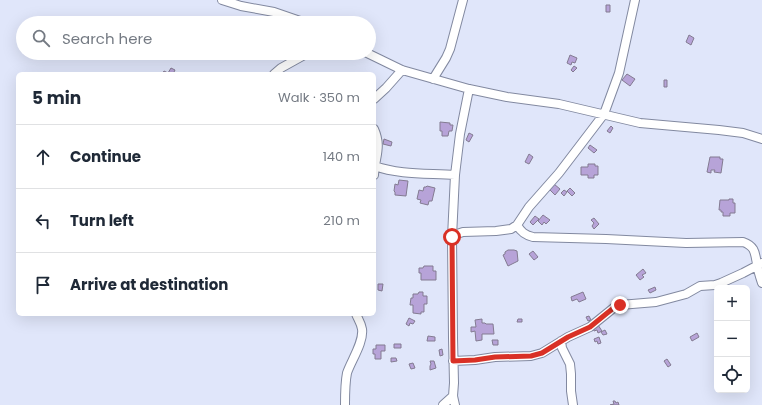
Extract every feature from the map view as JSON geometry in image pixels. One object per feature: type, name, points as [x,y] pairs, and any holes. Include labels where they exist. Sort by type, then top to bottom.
[{"type":"street","points":[[222,0],[286,16]]},
{"type":"street","points":[[433,79],[450,49],[463,0]]},
{"type":"street","points":[[452,237],[463,232],[511,229],[517,225],[529,207],[559,173],[604,114],[619,72],[635,0]]},
{"type":"street","points":[[376,57],[402,70],[469,89],[507,97],[547,102],[640,122],[731,131],[762,139]]},
{"type":"street","points":[[276,72],[295,60]]},
{"type":"street","points":[[376,97],[402,70]]},
{"type":"street","points":[[455,405],[453,396],[452,237],[455,175],[460,134],[469,89]]},
{"type":"street","points":[[376,135],[379,143],[376,158]]},
{"type":"street","points":[[376,166],[394,172],[455,175]]},
{"type":"street","points":[[517,225],[525,235],[533,236],[686,243],[743,242],[752,247],[756,253],[760,264],[762,283]]},
{"type":"street","points":[[453,361],[495,357],[531,356],[542,353],[561,341],[590,327],[616,306],[656,302],[677,297],[700,286],[722,283],[760,264]]},
{"type":"street","points":[[345,405],[348,373],[362,334],[362,328],[357,316]]},
{"type":"street","points":[[561,341],[562,348],[570,364],[573,405]]},
{"type":"street","points":[[443,405],[453,396]]},
{"type":"building","points":[[606,5],[610,5],[610,12],[606,12]]},
{"type":"building","points":[[689,35],[694,38],[691,45],[686,42]]},
{"type":"building","points":[[570,55],[577,58],[575,63],[572,62],[571,65],[567,63]]},
{"type":"building","points":[[574,66],[577,68],[573,72],[571,70]]},
{"type":"building","points":[[171,68],[175,70],[174,72],[169,72]]},
{"type":"building","points":[[627,74],[635,79],[630,86],[622,80]]},
{"type":"building","points":[[664,80],[667,80],[667,87],[664,87]]},
{"type":"building","points":[[440,122],[450,123],[450,125],[453,125],[452,131],[449,131],[448,136],[442,136],[442,131],[440,131]]},
{"type":"building","points":[[611,126],[613,128],[610,133],[607,131]]},
{"type":"building","points":[[469,133],[473,135],[469,142],[466,140]]},
{"type":"building","points":[[384,139],[392,142],[391,146],[383,144]]},
{"type":"building","points":[[590,145],[597,150],[594,153],[588,148]]},
{"type":"building","points":[[529,154],[533,157],[529,164],[525,162]]},
{"type":"building","points":[[710,157],[720,157],[720,159],[723,159],[721,173],[714,172],[715,170],[711,170],[711,173],[707,172]]},
{"type":"building","points":[[588,164],[595,164],[595,166],[598,166],[598,175],[594,175],[594,178],[588,178],[588,175],[581,175],[581,167],[588,167]]},
{"type":"building","points":[[399,180],[408,181],[406,196],[395,195],[395,184],[398,185]]},
{"type":"building","points":[[554,184],[560,189],[555,195],[549,189]]},
{"type":"building","points":[[427,186],[435,188],[432,201],[429,201],[428,205],[420,203],[421,200],[417,199],[419,190],[423,191],[424,187]]},
{"type":"building","points":[[570,188],[575,193],[572,196],[567,191]]},
{"type":"building","points":[[564,190],[567,192],[564,196],[561,193]]},
{"type":"building","points":[[733,199],[733,203],[735,203],[735,213],[730,213],[730,216],[723,216],[723,212],[719,210],[720,200]]},
{"type":"building","points":[[543,215],[550,220],[546,224],[544,222],[542,225],[538,221]]},
{"type":"building","points":[[535,216],[539,219],[533,225],[530,222]]},
{"type":"building","points":[[594,218],[599,224],[594,229],[592,226],[594,223],[591,220]]},
{"type":"building","points":[[508,250],[517,251],[518,261],[508,266],[503,255]]},
{"type":"building","points":[[533,251],[538,257],[534,260],[529,254]]},
{"type":"building","points":[[424,266],[433,266],[433,271],[436,271],[436,280],[421,280],[419,268],[423,268]]},
{"type":"building","points":[[643,269],[646,273],[642,275],[644,277],[640,280],[636,275]]},
{"type":"building","points":[[378,284],[383,284],[382,291],[378,290]]},
{"type":"building","points":[[655,287],[656,290],[650,293],[648,290]]},
{"type":"building","points":[[419,292],[423,292],[423,296],[427,296],[427,304],[424,304],[424,312],[421,312],[421,314],[413,313],[413,305],[410,305],[413,294],[418,294]]},
{"type":"building","points":[[583,292],[586,299],[579,302],[577,299],[572,301],[571,297]]},
{"type":"building","points":[[589,316],[591,320],[588,321],[586,317]]},
{"type":"building","points":[[409,318],[415,321],[413,324],[410,323],[409,326],[406,324]]},
{"type":"building","points":[[482,319],[482,323],[493,324],[494,334],[482,334],[482,340],[476,341],[475,331],[471,332],[471,327],[476,327],[475,320]]},
{"type":"building","points":[[518,319],[522,319],[522,322],[517,322]]},
{"type":"building","points":[[598,325],[602,331],[598,333],[597,330],[594,331],[593,328]]},
{"type":"building","points":[[605,330],[607,334],[603,335],[601,332]]},
{"type":"building","points":[[697,333],[699,337],[692,341],[690,337]]},
{"type":"building","points":[[428,336],[435,337],[435,341],[427,341]]},
{"type":"building","points":[[599,337],[601,343],[598,344],[594,339]]},
{"type":"building","points":[[492,340],[498,340],[498,345],[493,345]]},
{"type":"building","points":[[394,344],[401,344],[401,348],[394,348]]},
{"type":"building","points":[[376,345],[385,345],[385,351],[381,351],[381,359],[375,359],[375,354],[373,354],[373,349],[376,349]]},
{"type":"building","points":[[442,349],[443,355],[440,356],[439,350]]},
{"type":"building","points":[[391,358],[396,358],[397,361],[391,362]]},
{"type":"building","points":[[667,359],[671,365],[668,367],[664,361]]},
{"type":"building","points":[[430,361],[434,361],[436,368],[430,370]]},
{"type":"building","points":[[413,363],[415,368],[411,369],[409,364]]},
{"type":"building","points":[[613,401],[616,403],[618,402],[619,405],[610,405],[614,404]]},
{"type":"route","points":[[452,237],[453,361],[495,357],[531,356],[542,353],[568,337],[590,327],[616,306],[620,305]]}]
